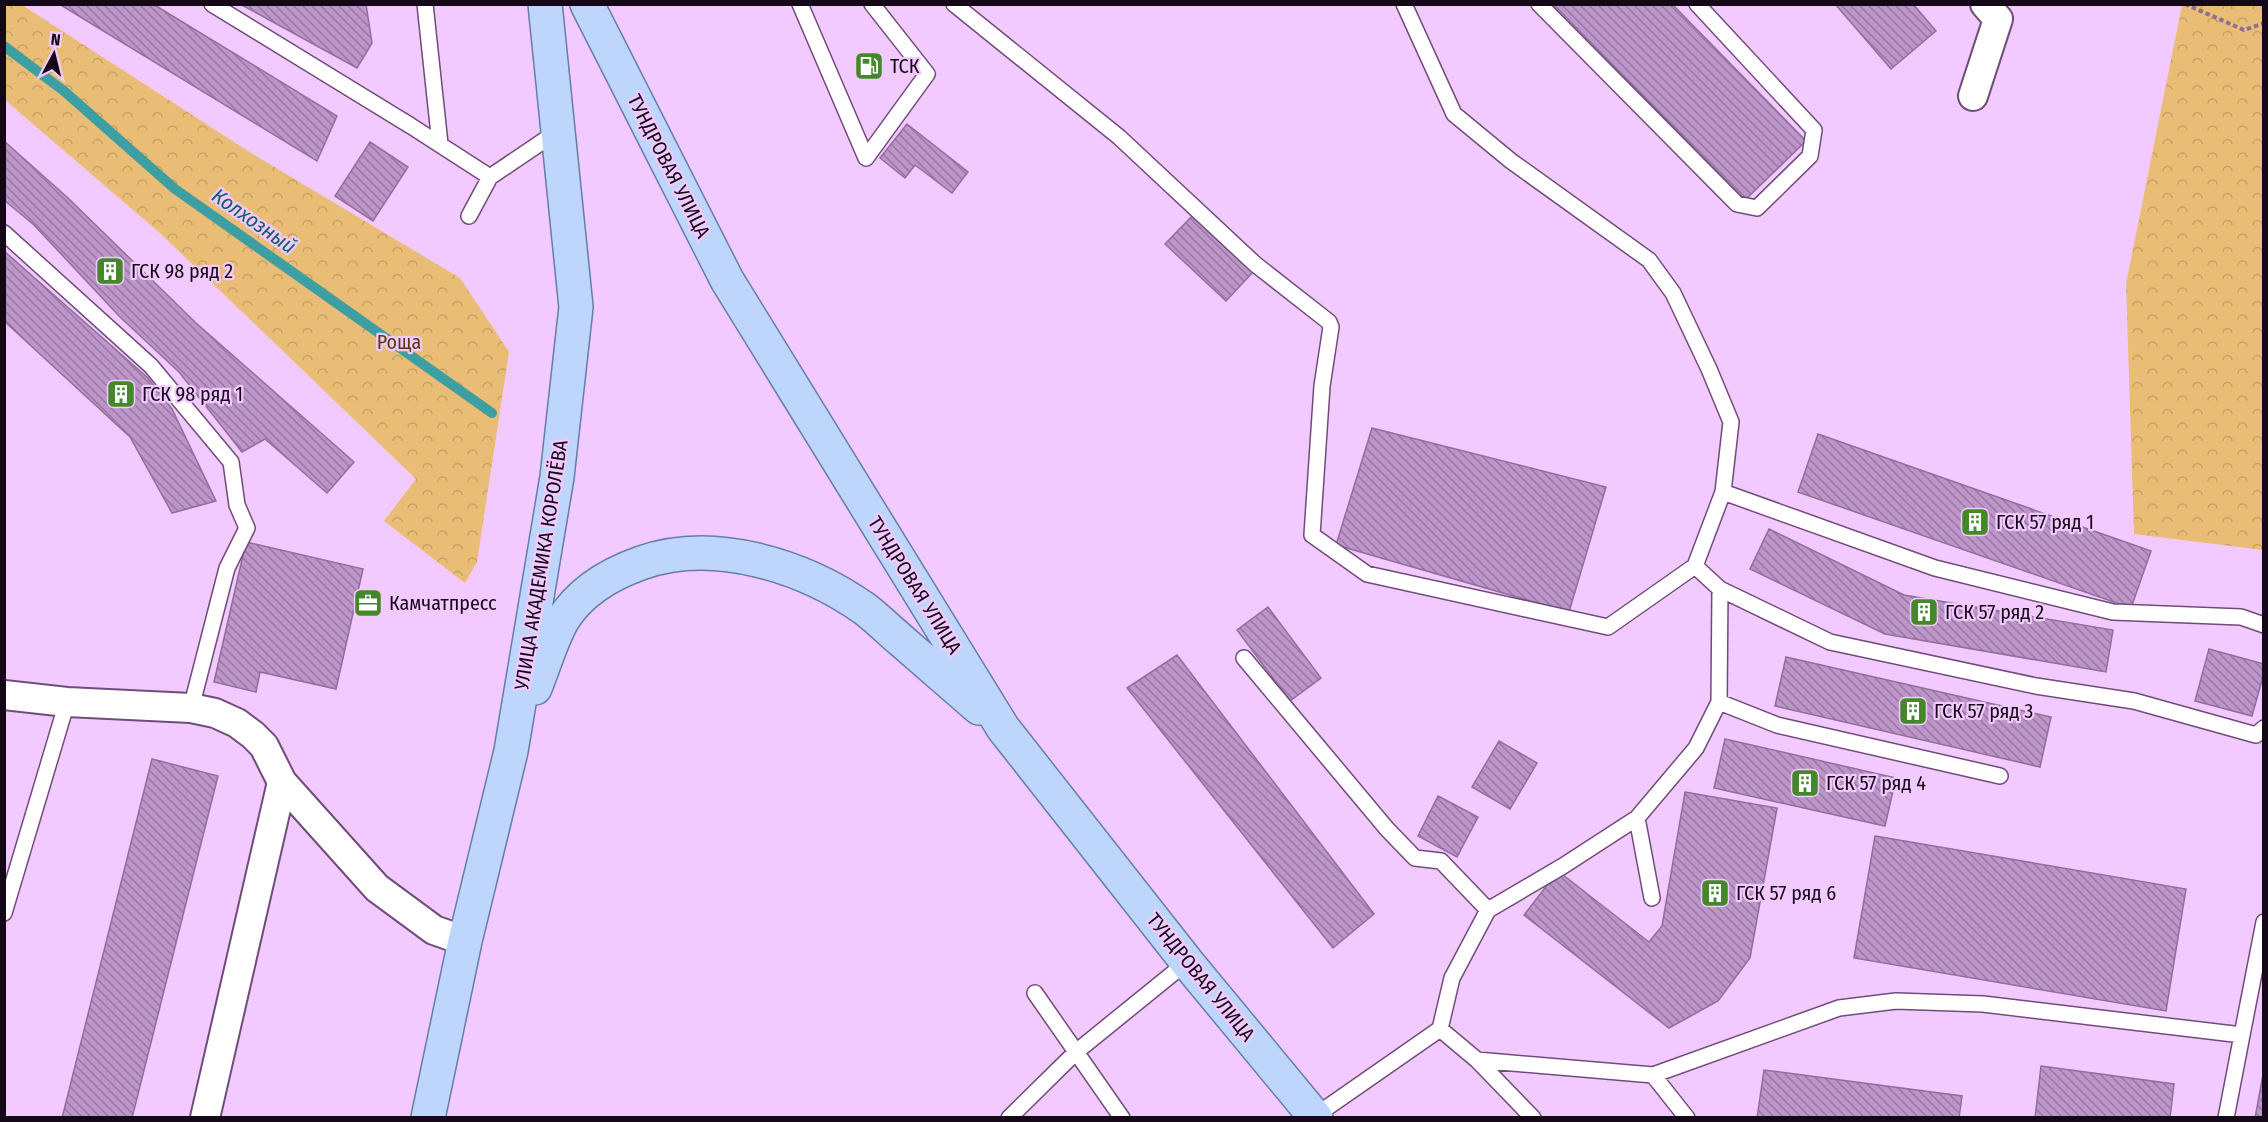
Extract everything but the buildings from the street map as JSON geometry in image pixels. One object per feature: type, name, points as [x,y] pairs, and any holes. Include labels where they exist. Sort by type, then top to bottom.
[{"type":"main road","name":"УЛИЦА АКАДЕМИКА КОРОЛЁВА","points":[[428,1118],[465,941],[510,751],[557,477],[576,307],[545,4]]},
{"type":"main road","name":"ТУНДРОВАЯ УЛИЦА","points":[[587,4],[727,280],[1003,728],[1187,962],[1316,1117]]},
{"type":"main road","points":[[510,751],[562,621],[581,596],[602,580],[629,567],[658,557],[693,551],[771,563],[829,589],[865,609],[1003,728]]},
{"type":"street","points":[[1974,96],[1998,19],[1985,4]]},
{"type":"street","points":[[4,695],[67,702],[191,708],[215,713],[237,723],[264,746],[282,782],[377,888],[434,930],[465,941]]},
{"type":"street","points":[[205,1118],[282,782]]},
{"type":"lane","points":[[212,4],[490,177]]},
{"type":"lane","points":[[425,4],[440,144]]},
{"type":"lane","points":[[800,4],[866,158],[927,74],[872,4]]},
{"type":"lane","points":[[954,4],[1119,137],[1255,264],[1329,322],[1331,327],[1322,386],[1312,535],[1367,574],[1608,627],[1695,566],[1723,492],[1731,422],[1673,293],[1649,260],[1511,161],[1454,114],[1404,4]]},
{"type":"lane","points":[[1539,4],[1737,204],[1757,208],[1810,156],[1814,130],[1697,4]]},
{"type":"lane","points":[[469,216],[490,177],[558,131]]},
{"type":"lane","points":[[4,233],[151,366],[231,462],[237,505],[247,528],[227,568],[191,708]]},
{"type":"lane","points":[[1723,492],[1935,568],[2113,612],[2241,617],[2264,625]]},
{"type":"lane","points":[[1695,566],[1720,589],[1830,642],[2036,686],[2134,701],[2256,735],[2264,728]]},
{"type":"lane","points":[[1316,1117],[1440,1029],[1452,978],[1488,910],[1563,866],[1637,818],[1696,748],[1719,702],[1720,589]]},
{"type":"lane","points":[[1244,658],[1387,829],[1415,858],[1441,861],[1488,910]]},
{"type":"lane","points":[[4,913],[67,702]]},
{"type":"lane","points":[[1719,702],[1777,725],[2000,776]]},
{"type":"lane","points":[[1637,818],[1652,898]]},
{"type":"lane","points":[[2226,1118],[2264,922]]},
{"type":"lane","points":[[1009,1118],[1076,1052],[1187,962]]},
{"type":"lane","points":[[1035,993],[1122,1118]]},
{"type":"lane","points":[[1477,1060],[1653,1075],[1839,1008],[1896,1001],[1983,1004],[2242,1035]]},
{"type":"lane","points":[[1440,1029],[1477,1060],[1533,1118]]},
{"type":"lane","points":[[1653,1075],[1687,1118]]},
{"type":"path","points":[[2186,4],[2244,30],[2264,23]]},
{"type":"green space","name":"Роща","points":[[5,4],[22,5],[251,153],[460,278],[509,352],[477,562],[465,583],[384,521],[416,479],[161,234],[5,100]]},
{"type":"green space","points":[[2182,5],[2263,5],[2263,550],[2134,534],[2126,284]]},
{"type":"waterway","name":"Колхозный","points":[[4,46],[64,91],[175,189],[492,413]]},
{"type":"place","name":"ТСК","points":[[869,66]]},
{"type":"place","name":"ГСК 98 ряд 2","points":[[110,271]]},
{"type":"place","name":"ГСК 98 ряд 1","points":[[121,394]]},
{"type":"place","name":"ГСК 57 ряд 1","points":[[1975,522]]},
{"type":"place","name":"Камчатпресс","points":[[368,603]]},
{"type":"place","name":"ГСК 57 ряд 2","points":[[1924,612]]},
{"type":"place","name":"ГСК 57 ряд 3","points":[[1913,711]]},
{"type":"place","name":"ГСК 57 ряд 4","points":[[1805,783]]},
{"type":"place","name":"ГСК 57 ряд 6","points":[[1715,893]]}]
